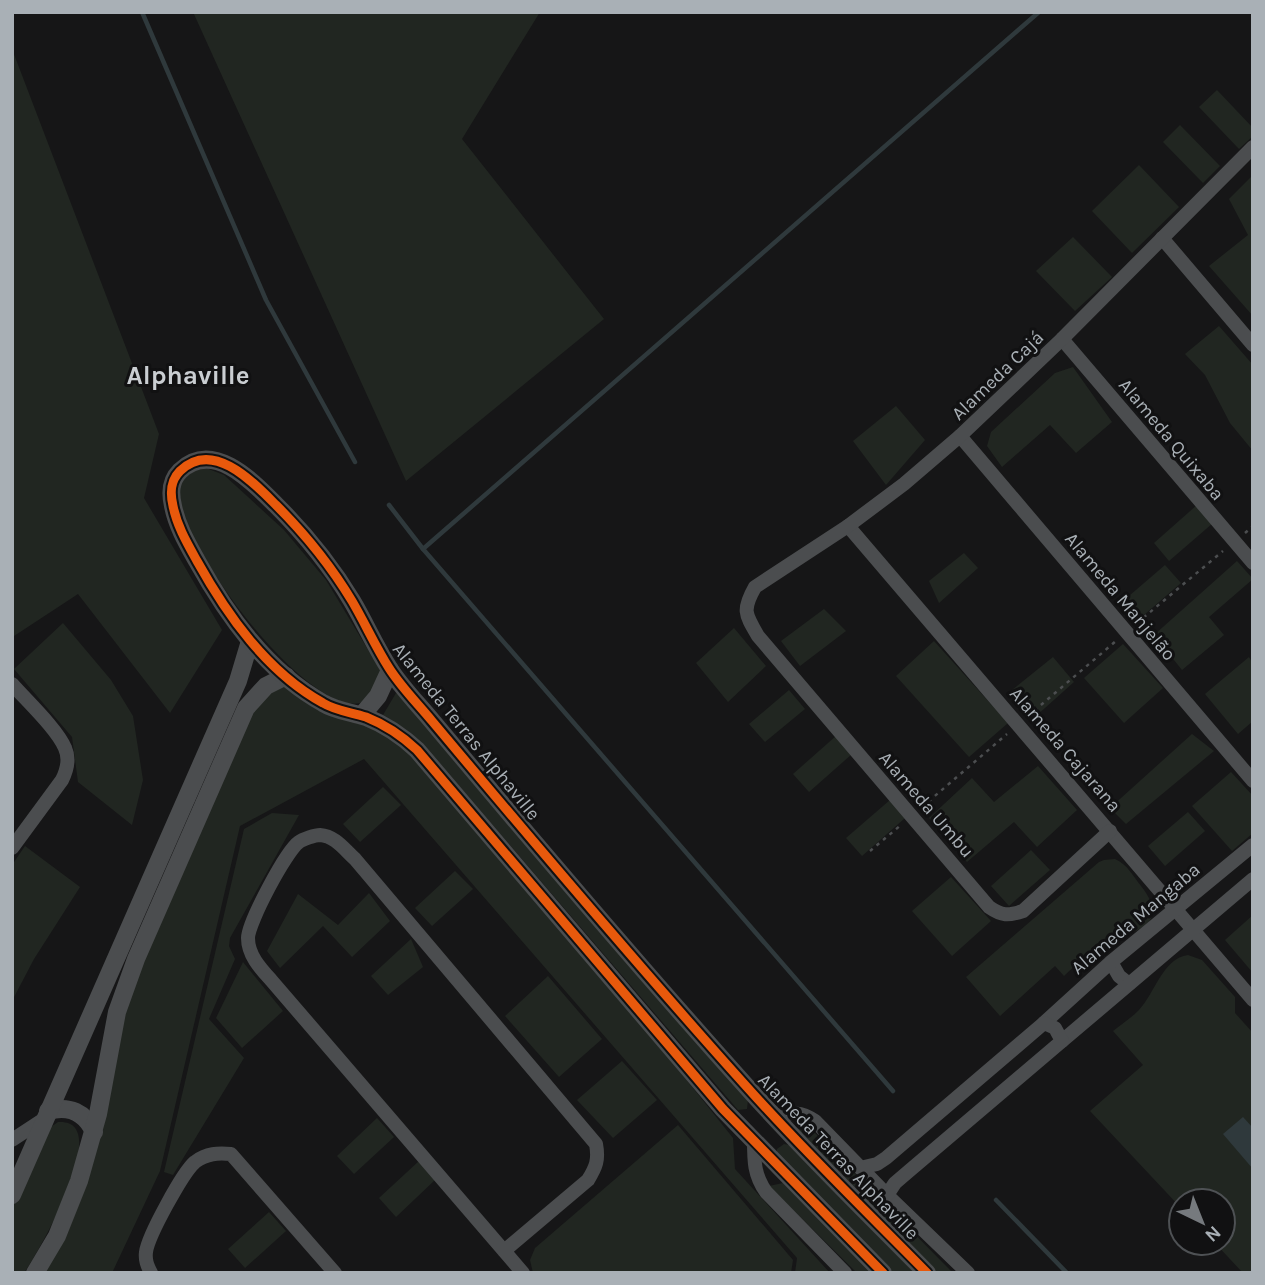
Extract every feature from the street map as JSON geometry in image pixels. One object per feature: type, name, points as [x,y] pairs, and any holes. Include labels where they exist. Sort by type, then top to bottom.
[{"type":"street","name":"Alameda Cajá","points":[[746,603],[755,587],[848,526],[904,484],[960,436],[1062,339],[1253,147]]},
{"type":"street","points":[[1162,238],[1253,345]]},
{"type":"street","name":"Alameda Quixaba","points":[[1062,339],[1253,563]]},
{"type":"street","name":"Alameda Manjelão","points":[[960,436],[1253,781]]},
{"type":"street","name":"Alameda Terras Alphaville","points":[[883,1273],[705,1088],[417,750],[396,731],[362,715],[324,704],[286,676],[250,641],[212,587],[177,525],[170,494],[173,480],[182,469],[195,461],[208,459],[225,463],[274,503],[315,547],[350,598],[390,670],[537,846],[775,1117],[928,1273]]},
{"type":"street","name":"Alameda Cajarana","points":[[848,526],[1253,1000]]},
{"type":"street","name":"Alameda Umbu","points":[[746,603],[748,619],[758,636],[989,906],[1000,915],[1023,911],[1110,831]]},
{"type":"street","points":[[12,1195],[238,681],[250,641]]},
{"type":"street","points":[[362,715],[378,696],[390,670]]},
{"type":"street","points":[[35,1273],[57,1236],[69,1208],[94,1132],[117,1012],[136,959],[246,708],[265,686],[286,676]]},
{"type":"street","points":[[12,684],[60,739],[68,758],[67,771],[62,780],[12,848]]},
{"type":"street","points":[[504,1251],[588,1180],[599,1157],[596,1144],[355,859],[334,839],[318,835],[299,842],[288,855],[253,920],[248,936],[249,950],[264,972],[504,1251],[523,1273]]},
{"type":"street","name":"Alameda Mangaba","points":[[860,1168],[877,1164],[887,1158],[1111,962],[1253,845]]},
{"type":"street","points":[[887,1195],[902,1177],[1253,879]]},
{"type":"street","points":[[1111,962],[1119,976],[1129,984]]},
{"type":"street","points":[[1044,1023],[1055,1028],[1062,1041]]},
{"type":"street","points":[[12,1140],[46,1115],[66,1108],[76,1111],[90,1124],[94,1132]]},
{"type":"street","points":[[845,1273],[766,1192],[757,1178],[754,1140],[775,1117],[796,1112],[806,1114],[826,1130],[860,1168],[968,1273]]},
{"type":"street","points":[[151,1273],[146,1261],[146,1249],[161,1218],[195,1162],[213,1152],[231,1154],[335,1273]]},
{"type":"path","points":[[870,851],[1253,526]]},
{"type":"shaded area","points":[[193,12],[540,12],[462,139],[604,319],[406,481]]},
{"type":"shaded area","points":[[12,49],[159,434],[144,498],[222,630],[170,713],[78,594],[14,636],[12,634]]},
{"type":"shaded area","points":[[1217,90],[1253,128],[1253,136],[1239,149],[1199,107]]},
{"type":"shaded area","points":[[1180,125],[1220,166],[1203,183],[1163,142]]},
{"type":"shaded area","points":[[1139,165],[1179,207],[1132,253],[1092,211]]},
{"type":"shaded area","points":[[1253,175],[1253,316],[1209,266],[1248,235],[1229,199]]},
{"type":"shaded area","points":[[1073,237],[1112,277],[1075,311],[1036,271]]},
{"type":"shaded area","points":[[1219,326],[1253,365],[1253,451],[1230,423],[1205,375],[1185,354]]},
{"type":"shaded area","points":[[1073,367],[1112,422],[1076,453],[1050,425],[1002,467],[987,446],[991,432],[1055,373]]},
{"type":"shaded area","points":[[896,406],[925,440],[886,485],[853,441]]},
{"type":"shaded area","points":[[206,468],[224,475],[284,530],[326,580],[382,673],[364,701],[360,703],[337,700],[308,682],[247,620],[220,582],[183,513],[179,489],[189,474]]},
{"type":"shaded area","points":[[1197,505],[1213,523],[1169,561],[1154,543]]},
{"type":"shaded area","points":[[964,553],[978,568],[939,603],[929,581]]},
{"type":"shaded area","points":[[1237,561],[1253,579],[1209,617],[1224,635],[1182,670],[1154,635]]},
{"type":"shaded area","points":[[1165,565],[1181,583],[1137,621],[1122,602]]},
{"type":"shaded area","points":[[824,609],[846,631],[800,666],[781,641]]},
{"type":"shaded area","points":[[63,623],[111,680],[133,716],[143,780],[132,825],[78,782],[72,737],[14,669]]},
{"type":"shaded area","points":[[734,628],[766,666],[728,702],[696,663]]},
{"type":"shaded area","points":[[934,641],[1008,723],[969,757],[896,676]]},
{"type":"shaded area","points":[[1123,644],[1163,688],[1124,723],[1084,678]]},
{"type":"shaded area","points":[[1053,657],[1074,682],[1035,717],[1012,690]]},
{"type":"shaded area","points":[[1249,657],[1253,664],[1253,721],[1238,734],[1205,694]]},
{"type":"shaded area","points":[[286,676],[396,731],[534,889],[733,1138],[735,1169],[830,1273],[795,1273],[797,1258],[364,759],[240,826],[160,1171],[112,1273],[35,1273],[57,1236],[117,1012],[246,708]]},
{"type":"shaded area","points":[[789,690],[805,709],[765,742],[749,724]]},
{"type":"shaded area","points":[[396,693],[401,695],[748,1100],[747,1109],[738,1110],[433,756],[411,733],[383,715]]},
{"type":"shaded area","points":[[1192,734],[1214,751],[1126,824],[1110,808]]},
{"type":"shaded area","points":[[836,736],[852,754],[809,792],[793,774]]},
{"type":"shaded area","points":[[1038,766],[1077,810],[1037,847],[1014,822],[967,862],[929,818],[972,778],[994,802]]},
{"type":"shaded area","points":[[1231,772],[1253,796],[1253,833],[1232,851],[1192,806]]},
{"type":"shaded area","points":[[383,787],[401,805],[360,842],[343,824]]},
{"type":"shaded area","points":[[890,800],[905,818],[862,856],[846,838]]},
{"type":"shaded area","points":[[1188,812],[1205,831],[1165,866],[1148,846]]},
{"type":"shaded area","points":[[272,813],[299,815],[230,938],[229,946],[235,959],[209,1019],[244,1058],[173,1175],[164,1172],[244,829]]},
{"type":"shaded area","points":[[25,846],[80,887],[34,959],[12,1001],[12,865]]},
{"type":"shaded area","points":[[1031,850],[1050,870],[1009,906],[991,886]]},
{"type":"shaded area","points":[[1115,859],[1129,871],[1150,900],[1153,911],[1151,919],[1135,931],[1097,948],[1064,976],[1055,966],[1000,1016],[966,977],[1099,862]]},
{"type":"shaded area","points":[[455,871],[473,889],[432,926],[415,908]]},
{"type":"shaded area","points":[[951,877],[991,921],[952,956],[912,911]]},
{"type":"shaded area","points":[[369,893],[390,921],[352,957],[323,926],[280,968],[267,951],[298,894],[338,925]]},
{"type":"shaded area","points":[[1253,915],[1253,973],[1225,940]]},
{"type":"shaded area","points":[[411,939],[423,967],[388,995],[371,976]]},
{"type":"shaded area","points":[[1188,955],[1202,960],[1235,997],[1235,1013],[1253,1033],[1253,1273],[1243,1273],[1228,1257],[1237,1257],[1237,1187],[1167,1187],[1167,1193],[1090,1111],[1143,1065],[1113,1031],[1139,1010],[1166,969],[1179,958]]},
{"type":"shaded area","points":[[243,962],[283,1011],[242,1048],[216,1018]]},
{"type":"shaded area","points":[[548,976],[602,1039],[559,1077],[505,1016]]},
{"type":"shaded area","points":[[622,1061],[657,1100],[613,1138],[577,1100]]},
{"type":"shaded area","points":[[1243,1117],[1253,1128],[1253,1169],[1223,1134]]},
{"type":"shaded area","points":[[377,1118],[394,1137],[354,1174],[337,1156]]},
{"type":"shaded area","points":[[58,1122],[74,1127],[79,1141],[76,1163],[68,1189],[32,1261],[24,1273],[12,1273],[12,1208],[48,1129]]},
{"type":"shaded area","points":[[678,1125],[793,1260],[791,1273],[533,1273],[530,1260],[535,1248]]},
{"type":"shaded area","points":[[804,1125],[808,1126],[953,1273],[935,1273],[797,1131]]},
{"type":"shaded area","points":[[784,1144],[789,1145],[915,1273],[894,1273],[777,1155],[777,1149]]},
{"type":"shaded area","points":[[419,1161],[436,1179],[396,1217],[379,1198]]},
{"type":"shaded area","points":[[783,1183],[873,1273],[857,1273],[769,1186]]},
{"type":"shaded area","points":[[269,1212],[286,1231],[245,1268],[228,1249]]},
{"type":"waterway","points":[[142,12],[266,300],[355,462]]},
{"type":"waterway","points":[[423,549],[1039,12]]},
{"type":"waterway","points":[[389,505],[423,549],[893,1091]]},
{"type":"waterway","points":[[996,1200],[1067,1273]]},
{"type":"cycle path","points":[[883,1273],[723,1109],[417,750],[380,723],[328,706],[303,690],[266,659],[250,641],[221,602],[180,527],[171,492],[174,479],[180,471],[193,462],[206,460],[232,467],[256,485],[287,516],[335,575],[399,682],[509,813],[768,1110],[927,1273]]},
{"type":"district","name":"Alphaville","points":[[188,375]]}]
